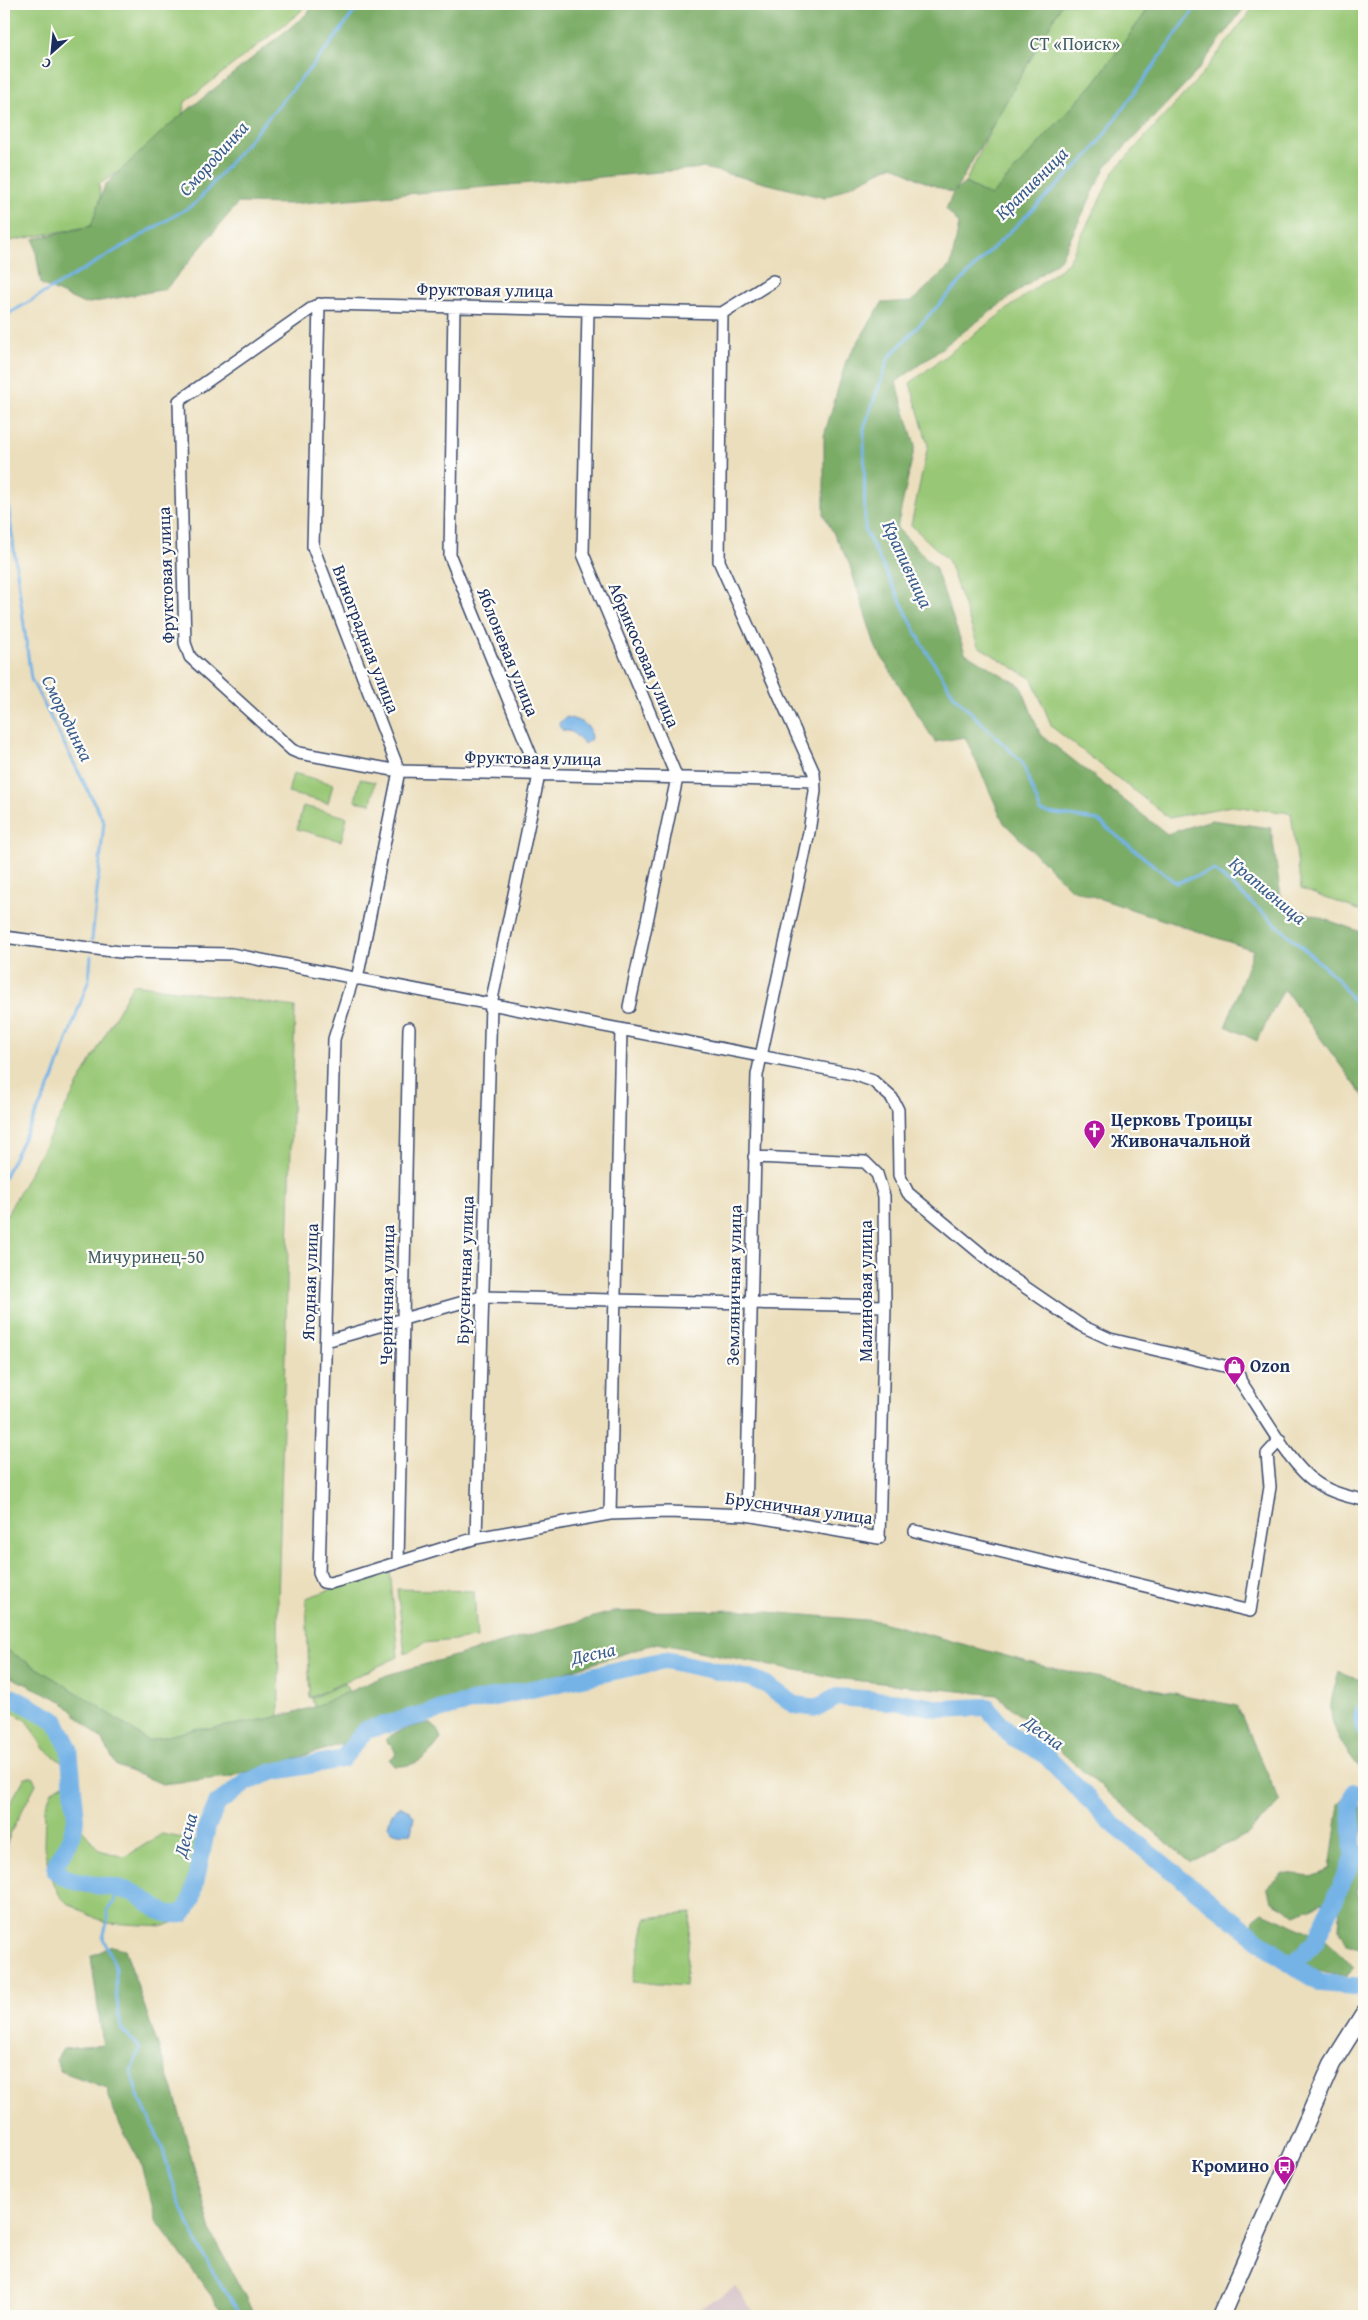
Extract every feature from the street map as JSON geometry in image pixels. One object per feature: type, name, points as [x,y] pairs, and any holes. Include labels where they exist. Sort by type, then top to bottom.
[{"type":"street","points":[[761,1056],[809,832],[815,781],[814,773],[719,561],[722,313],[773,280]]},
{"type":"street","name":"Фруктовая улица","points":[[722,313],[319,304],[179,401],[185,649],[190,657],[295,752],[399,771],[815,781]]},
{"type":"street","name":"Виноградная улица","points":[[319,304],[313,547],[399,771]]},
{"type":"street","name":"Яблоневая улица","points":[[454,307],[450,556],[539,775]]},
{"type":"street","name":"Абрикосовая улица","points":[[588,310],[583,554],[677,778]]},
{"type":"street","points":[[355,979],[399,771]]},
{"type":"street","points":[[491,1004],[539,775]]},
{"type":"street","points":[[629,1007],[677,778]]},
{"type":"street","points":[[4,937],[120,952],[231,954],[853,1074],[873,1081],[892,1098],[898,1110],[899,1175],[908,1193],[1003,1272],[1082,1326],[1110,1339],[1237,1369],[1241,1382],[1296,1464],[1314,1481],[1351,1498],[1364,1500]]},
{"type":"street","name":"Ягодная улица","points":[[330,1583],[323,1582],[320,1573],[334,1039],[355,979]]},
{"type":"street","name":"Брусничная улица","points":[[476,1538],[481,1297],[491,1004]]},
{"type":"street","name":"Черничная улица","points":[[398,1562],[409,1028]]},
{"type":"street","points":[[610,1514],[621,1029]]},
{"type":"street","name":"Земляничная улица","points":[[746,1515],[754,1157],[757,1074],[761,1056]]},
{"type":"street","name":"Малиновая улица","points":[[754,1157],[865,1162],[877,1174],[884,1196],[885,1306],[879,1538]]},
{"type":"street","points":[[326,1341],[481,1297],[885,1306]]},
{"type":"street","points":[[915,1530],[1250,1611],[1270,1487],[1267,1454],[1280,1440]]},
{"type":"street","name":"Брусничная улица","points":[[330,1583],[476,1538],[610,1514],[668,1512],[746,1515],[879,1538]]},
{"type":"street","points":[[1222,2316],[1332,2064],[1364,2014]]},
{"type":"shaded area","points":[[735,2287],[757,2316],[687,2316]]},
{"type":"green space","points":[[4,4],[306,4],[299,13],[185,102],[177,136],[99,184],[103,224],[4,242]]},
{"type":"green space","points":[[314,4],[1062,4],[955,191],[965,183],[991,196],[1094,83],[1152,4],[1247,4],[1194,75],[1105,168],[1060,260],[896,382],[915,445],[897,528],[935,567],[965,653],[1021,686],[1040,734],[1167,834],[1211,820],[1271,828],[1282,904],[1364,933],[1364,1097],[1284,989],[1257,1041],[1226,1026],[1253,950],[1071,889],[1004,823],[965,737],[935,742],[876,648],[849,563],[824,515],[824,436],[846,361],[882,303],[912,301],[951,265],[959,224],[946,209],[953,193],[920,180],[893,165],[825,198],[704,168],[291,204],[238,203],[166,289],[84,304],[41,284],[34,239],[91,226],[105,185],[168,126],[307,14]]},
{"type":"green space","name":"СТ «Поиск»","points":[[1052,4],[1152,4],[1094,83],[991,196],[965,183]]},
{"type":"green space","points":[[1256,4],[1364,5],[1364,912],[1301,889],[1291,813],[1231,806],[1169,818],[1052,727],[1032,679],[978,646],[948,560],[911,525],[928,445],[910,383],[1068,263],[1114,171],[1200,77]]},
{"type":"green space","points":[[293,773],[333,784],[328,803],[288,793]]},
{"type":"green space","points":[[360,779],[375,782],[371,804],[355,801]]},
{"type":"green space","points":[[303,806],[347,817],[341,841],[297,829]]},
{"type":"green space","name":"Мичуринец-50","points":[[133,984],[295,1007],[278,1601],[279,1716],[148,1752],[4,1654],[4,1220]]},
{"type":"green space","points":[[390,1569],[398,1657],[310,1698],[306,1598]]},
{"type":"green space","points":[[397,1589],[474,1591],[477,1638],[424,1643],[405,1654]]},
{"type":"green space","points":[[743,1610],[878,1621],[1043,1666],[1237,1706],[1280,1802],[1248,1834],[1190,1862],[997,1695],[843,1679],[657,1643],[298,1758],[229,1777],[162,1784],[117,1766],[101,1739],[62,1701],[4,1674],[4,1648],[94,1703],[148,1741],[199,1728],[209,1729],[267,1719],[311,1708],[387,1675],[612,1612]]},
{"type":"green space","points":[[1339,1671],[1363,1681],[1364,1679],[1364,1773],[1346,1750],[1333,1724],[1331,1705]]},
{"type":"green space","points":[[345,1683],[351,1697],[315,1710],[312,1698]]},
{"type":"green space","points":[[4,1696],[52,1721],[61,1735],[65,1748],[66,1759],[64,1764],[44,1749],[26,1720],[4,1708]]},
{"type":"green space","points":[[430,1723],[438,1730],[441,1739],[422,1759],[410,1765],[395,1766],[389,1759],[396,1755],[394,1749],[385,1740],[400,1731]]},
{"type":"green space","points":[[25,1777],[33,1777],[36,1784],[11,1832],[4,1852],[4,1814]]},
{"type":"green space","points":[[69,1780],[73,1819],[99,1850],[125,1857],[162,1834],[197,1841],[189,1896],[178,1921],[164,1926],[105,1923],[67,1903],[60,1896],[51,1878],[44,1847],[45,1808],[52,1791]]},
{"type":"green space","points":[[1350,1791],[1360,1802],[1363,1819],[1358,1857],[1363,1872],[1357,1892],[1364,1908],[1364,1950],[1347,1944],[1339,1929],[1340,1912],[1324,1902],[1296,1914],[1272,1901],[1267,1887],[1283,1873],[1312,1876],[1330,1869],[1339,1804]]},
{"type":"green space","points":[[1263,1912],[1326,1940],[1354,1967],[1348,1975],[1335,1974],[1322,1972],[1297,1961],[1252,1929],[1254,1919]]},
{"type":"green space","points":[[691,1913],[685,1986],[632,1982],[646,1918]]},
{"type":"green space","points":[[112,1946],[125,1949],[175,2096],[212,2235],[254,2316],[226,2316],[156,2220],[140,2162],[113,2112],[107,2088],[60,2071],[56,2060],[63,2049],[103,2045],[91,1956]]},
{"type":"water","points":[[567,717],[582,722],[590,729],[591,739],[584,744],[572,732],[562,730],[559,723]]},
{"type":"water","points":[[401,1806],[409,1810],[414,1817],[411,1833],[395,1832],[388,1826],[392,1814]]},
{"type":"water","points":[[1353,1840],[1362,1846],[1364,1858],[1362,1862],[1353,1859],[1350,1854],[1349,1847]]},
{"type":"waterway","name":"Смородинка","points":[[4,325],[10,313],[196,203],[329,46],[360,4]]},
{"type":"waterway","name":"Крапивница","points":[[1198,4],[1091,153],[990,251],[889,357],[864,428],[865,530],[922,644],[955,697],[1022,762],[1041,812],[1097,820],[1176,883],[1214,870],[1336,977],[1364,1016]]},
{"type":"waterway","points":[[4,299],[10,313]]},
{"type":"waterway","name":"Смородинка","points":[[4,473],[31,679],[104,822],[92,940]]},
{"type":"waterway","name":"Смородинка","points":[[4,1178],[53,1079],[89,979],[91,956]]},
{"type":"waterway","name":"Десна","points":[[4,1693],[55,1720],[69,1748],[76,1820],[69,1843],[57,1862],[56,1871],[64,1877],[82,1883],[131,1892],[160,1910],[174,1914],[183,1914],[192,1898],[207,1827],[217,1804],[247,1782],[272,1772],[342,1759],[366,1730],[453,1706],[665,1660],[751,1678],[767,1685],[795,1705],[817,1708],[837,1697],[901,1702],[941,1709],[987,1707],[1011,1736],[1043,1753],[1113,1824],[1285,1961],[1321,1983],[1364,1987]]},
{"type":"waterway","name":"Крапивница","points":[[1364,1713],[1362,1716],[1364,1727]]},
{"type":"waterway","name":"Крапивница","points":[[1292,1965],[1315,1942],[1353,1859],[1351,1805],[1354,1792]]},
{"type":"waterway","points":[[114,1889],[115,1900],[107,1911],[107,1923],[103,1938],[116,1968],[116,1993],[121,2028],[140,2049],[131,2070],[137,2093],[161,2144],[178,2199],[198,2245],[216,2277],[242,2316]]},
{"type":"place","name":"Церковь Троицы Живоначальной","points":[[1095,1149]]},
{"type":"place","name":"Ozon","points":[[1234,1385]]},
{"type":"place","name":"Кромино","points":[[1285,2185]]}]
